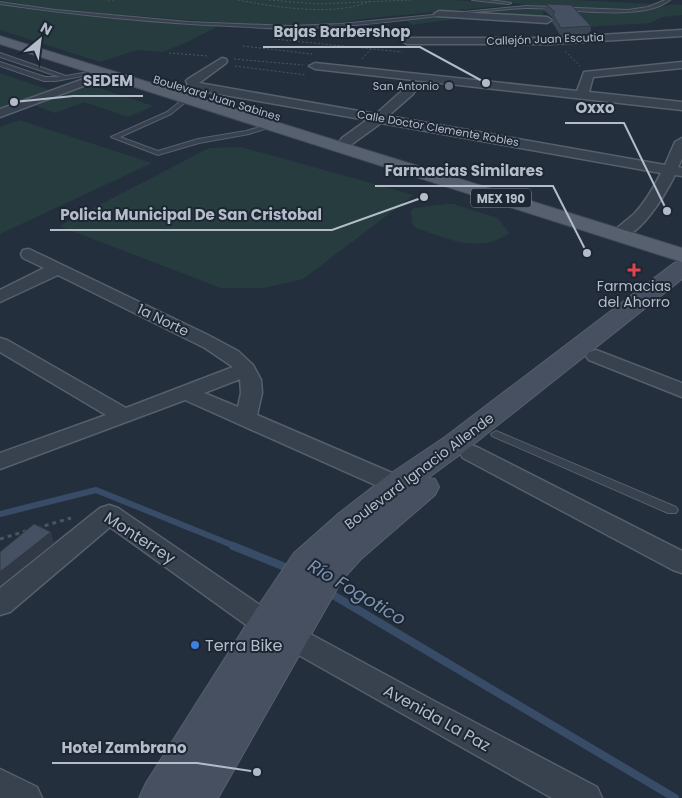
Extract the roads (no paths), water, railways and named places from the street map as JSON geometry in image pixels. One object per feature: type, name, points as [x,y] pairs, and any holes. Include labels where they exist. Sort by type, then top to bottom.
[{"type":"main road","name":"Boulevard Juan Sabines","points":[[0,32],[185,92],[347,141]]},
{"type":"main road","name":"Boulevard Juan Sabines","points":[[0,40],[103,73],[185,92],[274,126],[320,141],[625,231]]},
{"type":"main road","name":"MEX 190","points":[[347,141],[625,231],[682,255]]},
{"type":"main road","name":"MEX 190","points":[[625,231],[682,243]]},
{"type":"main road","name":"Boulevard Ignacio Allende","points":[[161,798],[283,623],[318,566],[349,550],[407,488],[455,444],[682,268]]},
{"type":"main road","name":"Boulevard Ignacio Allende","points":[[407,488],[471,453],[682,290]]},
{"type":"main road","name":"Boulevard Ignacio Allende","points":[[194,798],[283,623]]},
{"type":"street","points":[[439,14],[547,20]]},
{"type":"street","name":"Callejón Juan Escutia","points":[[406,47],[555,41],[682,33]]},
{"type":"street","points":[[185,92],[192,81],[221,60]]},
{"type":"street","points":[[316,60],[359,79],[582,95],[682,106]]},
{"type":"street","points":[[582,95],[588,74],[682,65]]},
{"type":"street","points":[[0,113],[103,73]]},
{"type":"street","points":[[347,141],[379,118],[409,91],[390,88]]},
{"type":"street","name":"Calle Doctor Clemente Robles","points":[[185,92],[379,118],[677,170]]},
{"type":"street","points":[[625,231],[677,170],[682,142]]},
{"type":"street","name":"1a Norte","points":[[29,254],[197,337],[236,359],[246,369]]},
{"type":"street","points":[[0,297],[58,268]]},
{"type":"street","points":[[0,344],[124,416]]},
{"type":"street","points":[[596,356],[682,391]]},
{"type":"street","points":[[0,461],[246,369],[252,381],[251,400],[245,419]]},
{"type":"street","points":[[187,392],[245,419],[407,488]]},
{"type":"street","points":[[471,453],[682,563]]},
{"type":"street","name":"Monterrey","points":[[0,604],[109,514],[283,623]]},
{"type":"street","name":"Avenida La Paz","points":[[283,623],[422,711],[585,798]]},
{"type":"street","points":[[0,785],[25,798]]},
{"type":"lane","points":[[474,0],[517,4],[526,7]]},
{"type":"lane","points":[[0,3],[55,11],[189,23],[290,27],[340,25],[526,7],[628,11],[649,8],[668,1]]},
{"type":"lane","points":[[0,55],[69,78]]},
{"type":"lane","points":[[0,64],[44,79],[69,78],[103,73]]},
{"type":"lane","points":[[185,92],[169,113],[114,137],[158,153],[198,141],[247,133],[274,126]]},
{"type":"lane","points":[[496,434],[672,510]]},
{"type":"waterway","name":"Río Fogotico","points":[[0,514],[96,490],[237,547]]},
{"type":"waterway","name":"Río Fogotico","points":[[233,546],[290,569]]},
{"type":"waterway","name":"Río Fogotico","points":[[328,592],[675,798]]},
{"type":"place","name":"Bajas Barbershop","points":[[486,83]]},
{"type":"place","name":"San Antonio","points":[[449,86]]},
{"type":"place","name":"SEDEM","points":[[14,102]]},
{"type":"place","name":"Policia Municipal De San Cristobal","points":[[424,197]]},
{"type":"place","name":"Oxxo","points":[[667,211]]},
{"type":"place","name":"Farmacias Similares","points":[[587,253]]},
{"type":"place","name":"Farmacias del Ahorro","points":[[634,270]]},
{"type":"place","name":"Terra Bike","points":[[195,645]]},
{"type":"place","name":"Hotel Zambrano","points":[[257,772]]}]
